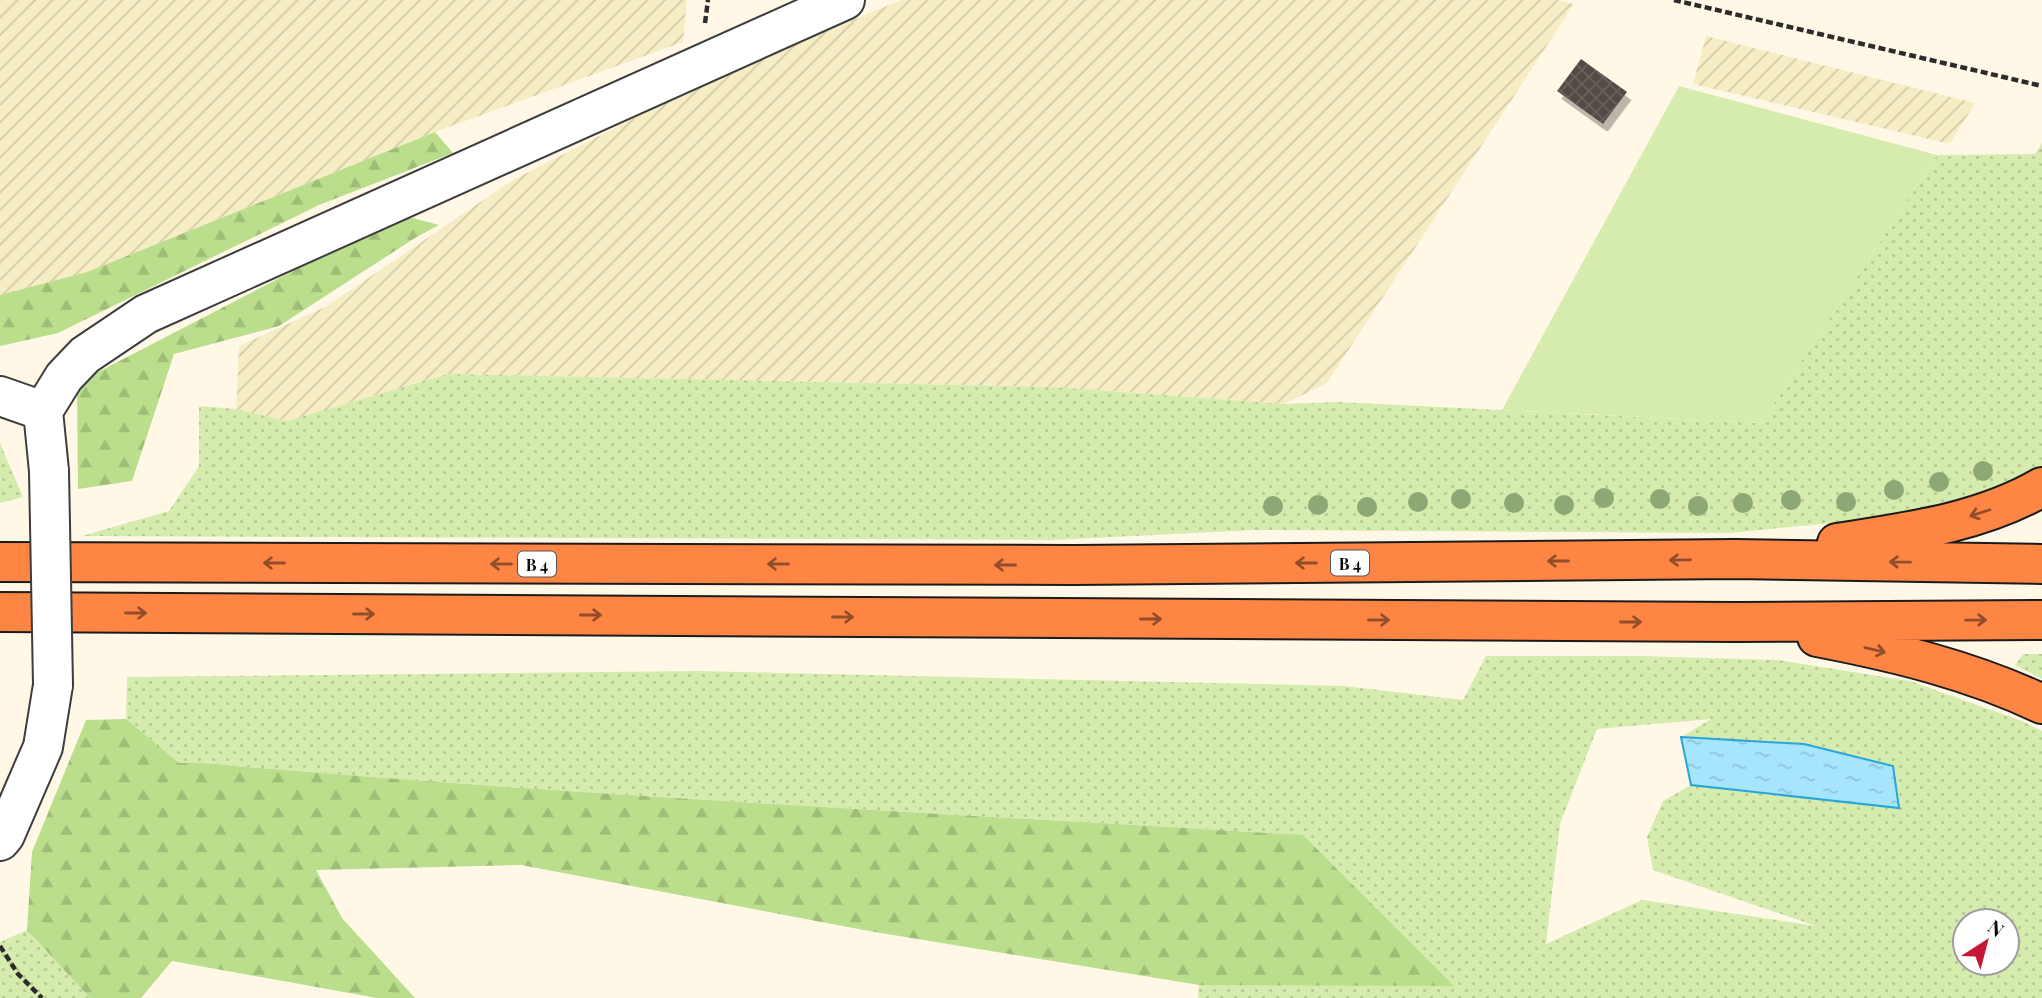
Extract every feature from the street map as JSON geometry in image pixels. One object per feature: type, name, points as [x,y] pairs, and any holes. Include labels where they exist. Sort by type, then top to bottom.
[{"type":"highway","name":"B 4","points":[[1735,559],[1939,526],[2020,500],[2042,486]]},
{"type":"highway","name":"B 4","points":[[0,562],[1074,565],[1735,559],[2042,564]]},
{"type":"highway","points":[[0,612],[1736,622],[2042,620]]},
{"type":"highway","points":[[1736,622],[1937,664],[1989,680],[2042,704]]},
{"type":"street","points":[[0,841],[43,747],[53,685],[49,471],[43,411],[64,377],[85,355],[146,314],[845,0]]},
{"type":"street","points":[[0,396],[43,411]]},
{"type":"path","points":[[1674,0],[2042,86]]},
{"type":"path","points":[[0,946],[18,974],[42,998]]},
{"type":"shaded area","points":[[0,0],[687,0],[683,42],[435,132],[87,272],[0,295]]},
{"type":"shaded area","points":[[901,0],[1557,0],[1574,4],[1327,383],[1284,404],[1053,387],[448,374],[287,421],[236,409],[239,346],[327,306],[513,180],[703,83]]},
{"type":"shaded area","points":[[1706,36],[1975,103],[1950,144],[1693,84]]},
{"type":"green space","points":[[1679,86],[1937,155],[1761,423],[1502,410]]},
{"type":"green space","points":[[435,132],[453,153],[319,205],[58,333],[0,346],[0,295],[87,272]]},
{"type":"green space","points":[[2042,143],[2042,469],[1999,490],[1911,515],[1730,533],[1254,530],[1053,540],[82,536],[169,511],[199,466],[199,406],[236,409],[287,421],[448,374],[1053,387],[1284,404],[1338,402],[1761,423],[1937,155],[2035,154]]},
{"type":"green space","points":[[401,215],[439,225],[279,326],[174,354],[132,481],[78,489],[77,383]]},
{"type":"green space","points":[[0,443],[23,497],[0,503]]},
{"type":"green space","points":[[2023,654],[2042,654],[2042,679],[2015,665]]},
{"type":"green space","points":[[1486,656],[1640,656],[1778,660],[1910,681],[2022,721],[2042,731],[2042,998],[1198,998],[1199,985],[1453,985],[1303,835],[614,794],[179,763],[126,719],[127,677],[697,671],[1344,686],[1463,700]],"holes":[[[1711,719],[1681,737],[1804,744],[1893,766],[1899,807],[1691,785],[1663,801],[1647,837],[1653,870],[1816,926],[1642,900],[1546,944],[1560,824],[1597,729]]]},
{"type":"green space","points":[[126,719],[179,763],[614,794],[1303,835],[1454,986],[1199,985],[869,931],[521,865],[316,870],[342,918],[415,998],[377,998],[172,961],[141,998],[90,998],[27,930],[32,852],[86,720]]},
{"type":"green space","points":[[27,930],[90,998],[0,998],[0,942]]},
{"type":"water","points":[[1681,737],[1804,744],[1893,766],[1899,808],[1691,785]]},
{"type":"building","points":[[1581,59],[1627,92],[1603,124],[1557,91]]}]
